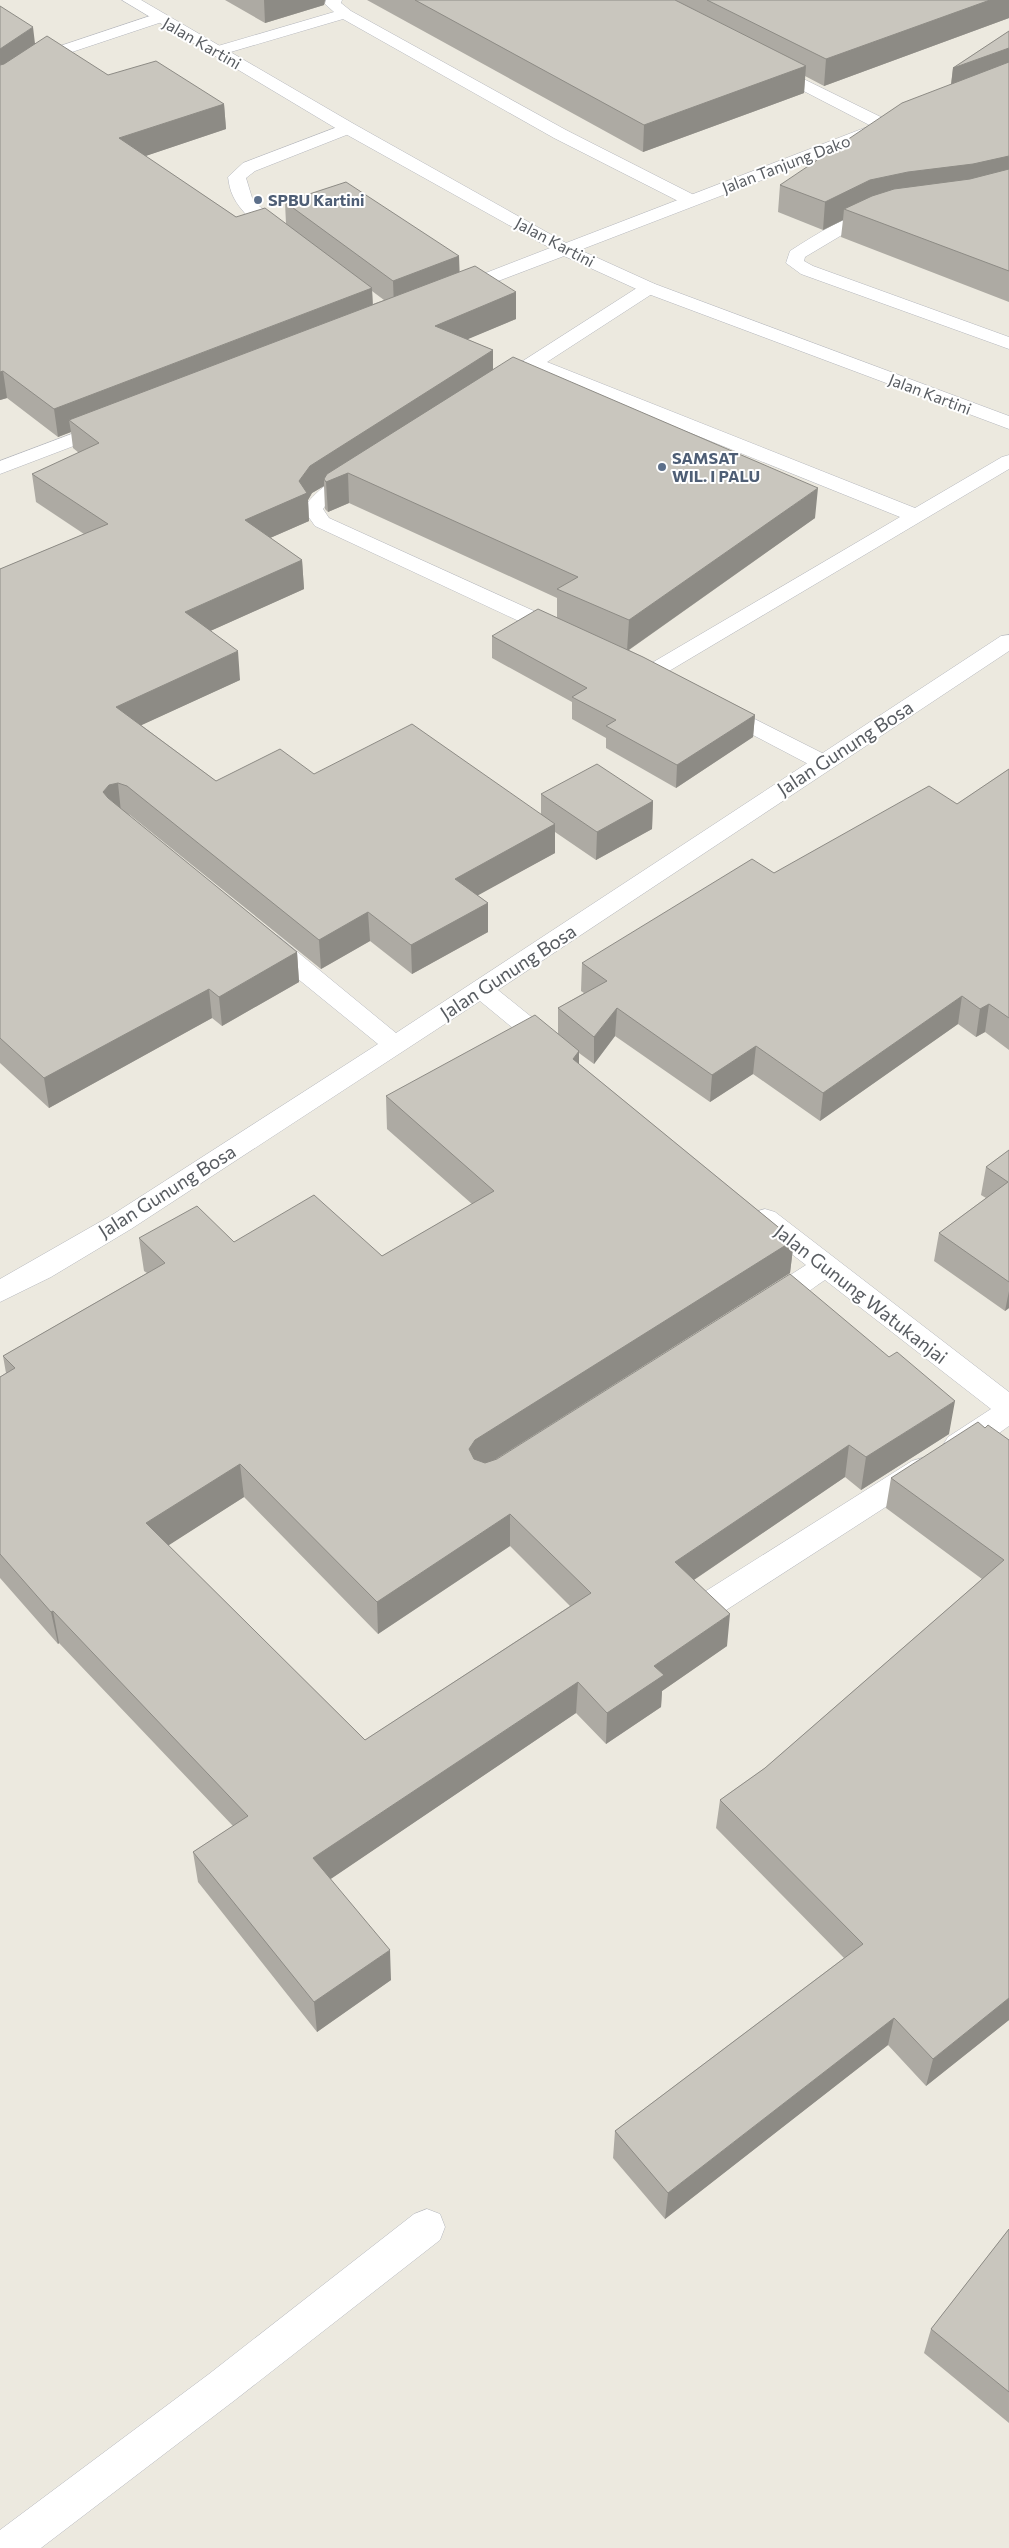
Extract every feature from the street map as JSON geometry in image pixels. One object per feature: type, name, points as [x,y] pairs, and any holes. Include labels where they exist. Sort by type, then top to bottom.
[{"type":"street","name":"Jalan Kartini","points":[[130,0],[348,128],[564,249],[649,288],[1009,423]]},
{"type":"street","points":[[334,0],[333,4],[345,14],[560,134],[690,200]]},
{"type":"street","points":[[217,51],[345,14]]},
{"type":"street","points":[[0,85],[42,57],[159,18]]},
{"type":"street","points":[[761,63],[885,126]]},
{"type":"street","name":"Jalan Tanjung Dako","points":[[445,295],[903,120]]},
{"type":"street","points":[[295,244],[258,217],[242,202],[237,190],[237,177],[249,167],[348,128]]},
{"type":"street","points":[[899,209],[874,214],[844,227],[796,255],[795,263],[807,270],[1009,343]]},
{"type":"street","points":[[483,395],[649,288]]},
{"type":"street","points":[[532,363],[916,516]]},
{"type":"street","points":[[0,468],[126,419]]},
{"type":"street","points":[[651,672],[1009,460]]},
{"type":"street","points":[[369,468],[320,499],[313,509],[322,522],[580,640]]},
{"type":"street","name":"Jalan Gunung Bosa","points":[[0,1292],[149,1203],[482,990],[822,762],[1009,641]]},
{"type":"street","points":[[607,652],[677,686]]},
{"type":"street","points":[[702,699],[822,762]]},
{"type":"street","points":[[251,927],[395,1046]]},
{"type":"street","points":[[482,990],[573,1064]]},
{"type":"street","name":"Jalan Gunung Watukanjai","points":[[748,1205],[824,1267],[1009,1408]]},
{"type":"street","points":[[750,1314],[824,1267]]},
{"type":"street","points":[[709,1605],[1009,1412]]},
{"type":"street","points":[[9,2548],[222,2387],[427,2226]]},
{"type":"building","points":[[415,0],[675,0],[806,66],[644,125]]},
{"type":"building","points":[[707,0],[990,0],[826,59]]},
{"type":"building","points":[[0,6],[33,27],[0,49]]},
{"type":"building","points":[[1009,31],[1009,48],[953,68]]},
{"type":"building","points":[[47,36],[108,75],[156,61],[224,104],[119,138],[236,217],[265,208],[372,288],[54,409],[3,371],[0,372],[0,65]]},
{"type":"building","points":[[1009,62],[1009,156],[973,164],[908,172],[870,180],[825,202],[780,185],[902,103]]},
{"type":"building","points":[[1009,169],[1009,271],[844,209],[872,196],[894,189],[970,179]]},
{"type":"building","points":[[346,182],[459,256],[393,281],[285,202]]},
{"type":"building","points":[[475,266],[516,292],[435,326],[493,350],[310,466],[299,481],[307,493],[245,520],[302,560],[185,612],[238,651],[116,707],[216,781],[280,749],[314,774],[412,724],[555,824],[455,879],[488,903],[411,945],[368,912],[319,940],[127,786],[118,783],[109,785],[103,792],[108,798],[297,952],[219,997],[209,989],[44,1078],[0,1038],[0,569],[108,524],[32,474],[99,443],[69,420]]},
{"type":"building","points":[[513,357],[818,488],[629,620],[557,589],[578,577],[348,473],[326,482],[324,479],[327,474]]},
{"type":"building","points":[[538,609],[643,657],[755,715],[677,765],[606,726],[616,720],[572,697],[587,688],[492,636]]},
{"type":"building","points":[[597,764],[653,801],[597,832],[541,794]]},
{"type":"building","points":[[1009,769],[1009,1018],[989,1004],[980,1009],[962,996],[823,1093],[756,1046],[712,1075],[617,1008],[594,1037],[558,1008],[607,981],[582,963],[752,859],[774,873],[929,786],[957,804]]},
{"type":"building","points":[[535,1015],[579,1051],[573,1059],[794,1240],[475,1440],[469,1449],[474,1459],[485,1463],[497,1459],[790,1274],[889,1357],[897,1352],[955,1401],[866,1457],[849,1445],[675,1562],[730,1614],[654,1666],[664,1675],[607,1713],[578,1682],[313,1858],[390,1950],[314,2002],[193,1852],[248,1816],[53,1611],[51,1612],[0,1554],[0,1377],[15,1368],[3,1356],[165,1263],[139,1238],[197,1206],[234,1242],[314,1195],[382,1256],[494,1191],[386,1096]],"holes":[[[240,1464],[377,1602],[510,1514],[591,1593],[365,1740],[146,1523]]]},
{"type":"building","points":[[1009,1150],[1009,1282],[939,1233],[1008,1182],[986,1167]]},
{"type":"building","points":[[978,1422],[985,1428],[988,1425],[1009,1440],[1009,1998],[933,2059],[894,2018],[668,2193],[615,2131],[863,1944],[720,1800],[765,1768],[1004,1560],[891,1478]]},
{"type":"building","points":[[1009,2229],[1009,2392],[931,2329]]},
{"type":"place","name":"SPBU Kartini","points":[[258,200]]},
{"type":"place","name":"SAMSAT WIL. I PALU","points":[[662,467]]}]
